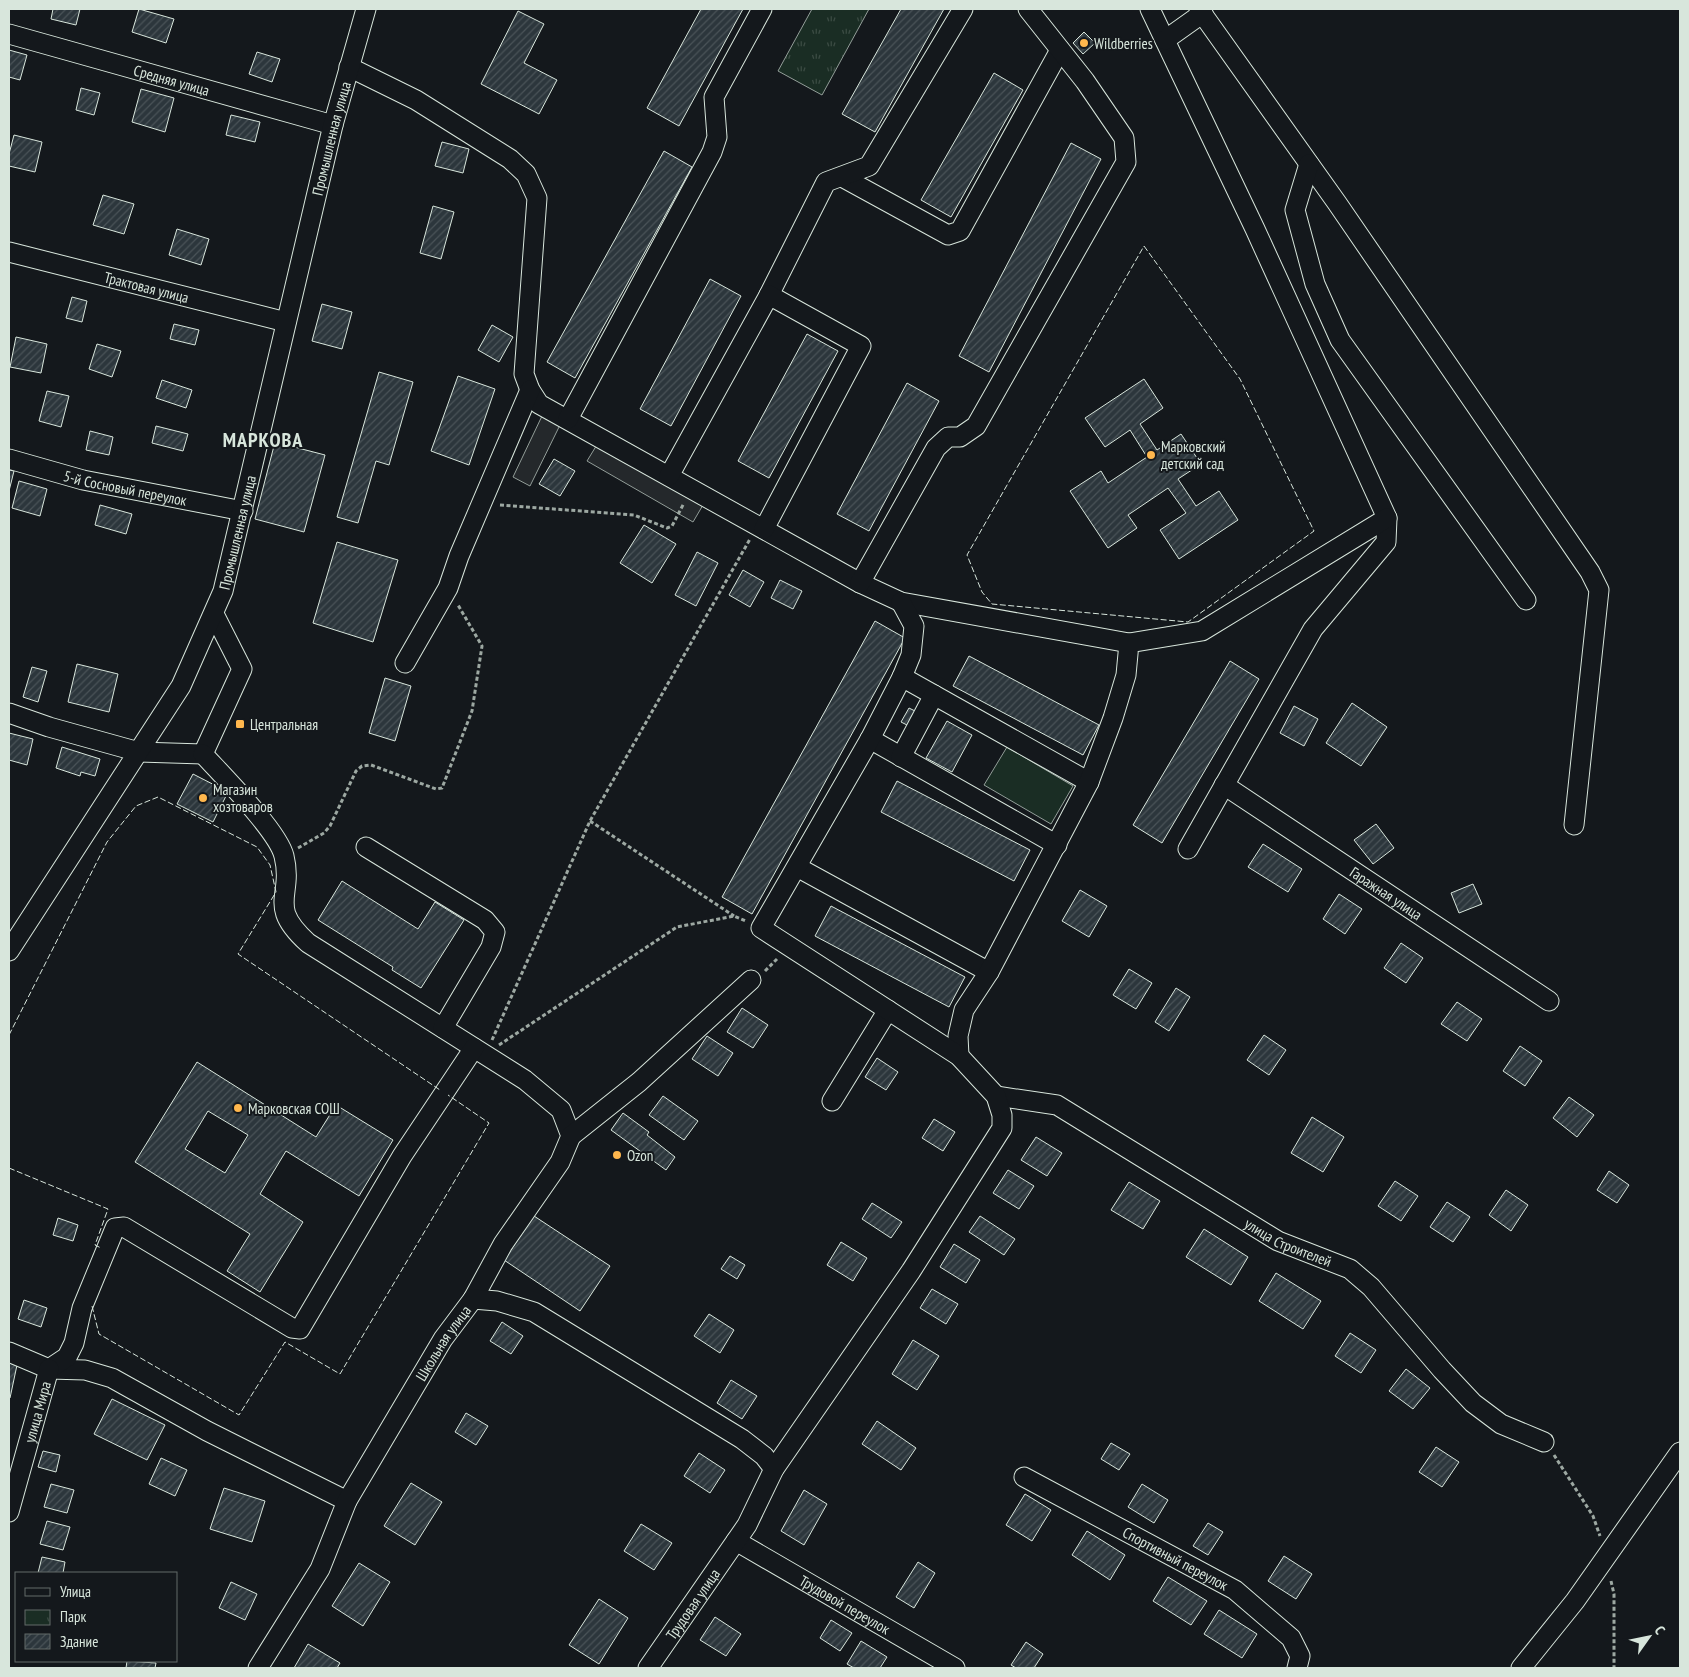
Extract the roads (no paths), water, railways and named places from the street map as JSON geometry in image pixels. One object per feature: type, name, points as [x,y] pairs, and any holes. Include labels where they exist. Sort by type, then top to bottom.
[{"type":"street","name":"Промышленная улица","points":[[9,951],[181,686],[223,591],[348,68],[366,9]]},
{"type":"street","points":[[568,419],[712,152],[717,137],[714,97],[762,9]]},
{"type":"street","points":[[669,476],[769,295],[826,182],[869,166],[963,9]]},
{"type":"street","points":[[860,583],[936,448],[948,437],[960,438],[976,426],[1126,162],[1124,138],[1028,9]]},
{"type":"street","points":[[1150,9],[1255,229],[1387,518],[1386,542],[1314,629],[1188,849]]},
{"type":"street","points":[[1165,40],[1201,11],[1310,164],[1590,572],[1599,590],[1574,825]]},
{"type":"street","name":"Средняя улица","points":[[9,34],[334,125]]},
{"type":"street","points":[[842,176],[948,235],[960,231],[1060,50]]},
{"type":"street","points":[[348,68],[416,100],[510,158],[526,174],[537,198],[524,374],[530,390],[539,404],[860,583],[901,602],[1129,643],[1202,631],[1387,518]]},
{"type":"street","points":[[1310,164],[1295,210],[1315,284],[1340,340],[1526,600]]},
{"type":"street","name":"Трактовая улица","points":[[9,252],[286,322]]},
{"type":"street","points":[[761,528],[862,346],[769,295]]},
{"type":"street","points":[[405,663],[448,588],[530,390]]},
{"type":"street","name":"5-й Сосновый переулок","points":[[9,459],[84,480],[243,511]]},
{"type":"street","points":[[901,602],[914,626],[911,655],[902,677],[870,740],[761,928],[959,1056],[996,1096]]},
{"type":"street","points":[[203,754],[242,669],[214,614]]},
{"type":"street","points":[[959,1056],[958,1036],[964,1010],[989,972],[1089,782],[1113,718],[1126,675],[1129,643]]},
{"type":"street","points":[[902,677],[1089,782]]},
{"type":"street","points":[[901,756],[934,695]]},
{"type":"street","points":[[9,713],[48,727],[139,752],[203,754],[271,831],[284,855],[283,910],[292,928],[308,943],[525,1080],[561,1110],[571,1136]]},
{"type":"street","points":[[870,740],[1057,844]]},
{"type":"street","name":"Гаражная улица","points":[[1224,785],[1549,1001]]},
{"type":"street","points":[[366,847],[485,920],[495,932],[491,947],[443,1028]]},
{"type":"street","points":[[797,867],[989,972]]},
{"type":"street","points":[[473,1299],[503,1244],[560,1162],[571,1136],[639,1082],[751,980]]},
{"type":"street","points":[[832,1101],[888,1010]]},
{"type":"street","points":[[48,1369],[67,1357],[74,1343],[82,1308],[115,1228],[124,1227],[292,1328],[300,1329],[402,1156],[479,1051]]},
{"type":"street","name":"улица Строителей","points":[[996,1096],[1057,1105],[1278,1241],[1350,1269],[1371,1288],[1442,1370],[1474,1403],[1501,1424],[1544,1442]]},
{"type":"street","name":"Трудовая улица","points":[[648,1668],[736,1541],[774,1469],[911,1271],[995,1142],[1002,1128],[1002,1115],[996,1096]]},
{"type":"street","name":"Школьная улица","points":[[258,1668],[320,1569],[347,1501],[443,1339],[473,1299],[497,1301],[534,1312],[742,1439],[764,1456],[774,1469]]},
{"type":"street","points":[[9,1352],[48,1369],[85,1370],[112,1378],[207,1431],[347,1501]]},
{"type":"street","name":"улица Мира","points":[[9,1512],[48,1369]]},
{"type":"street","points":[[1521,1668],[1576,1601],[1680,1452]]},
{"type":"street","name":"Спортивный переулок","points":[[1024,1477],[1235,1590],[1291,1638],[1300,1656],[1297,1668]]},
{"type":"street","name":"Трудовой переулок","points":[[736,1541],[955,1668]]},
{"type":"place","name":"Wildberries","points":[[1084,43]]},
{"type":"place","name":"Марковский детский сад","points":[[1151,455]]},
{"type":"place","name":"Центральная","points":[[240,724]]},
{"type":"place","name":"Магазин хозтоваров","points":[[203,798]]},
{"type":"place","name":"Марковская СОШ","points":[[238,1108]]},
{"type":"place","name":"Ozon","points":[[617,1155]]},
{"type":"district","name":"МАРКОВА","points":[[263,440]]}]
